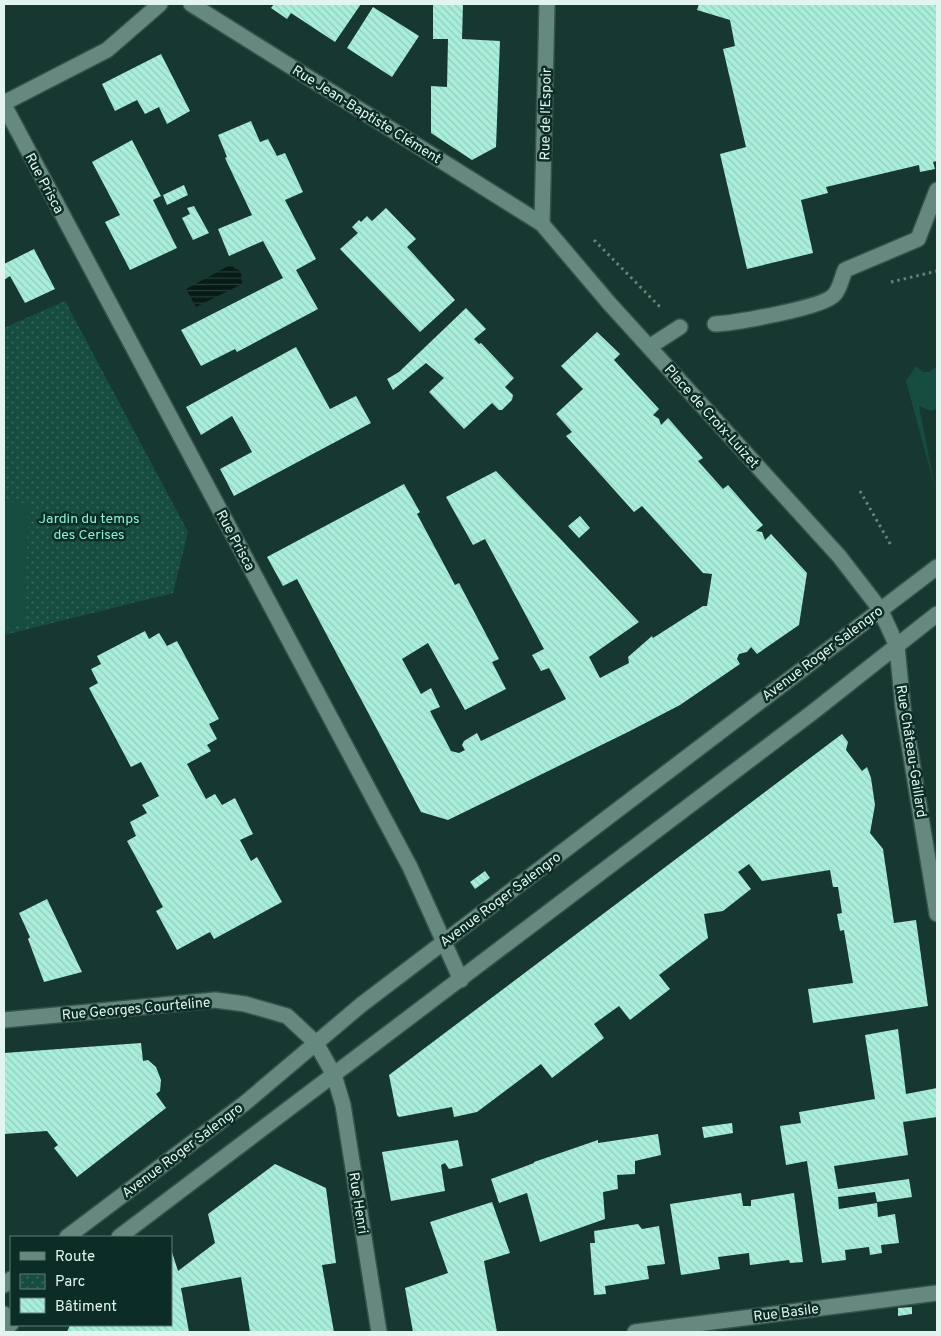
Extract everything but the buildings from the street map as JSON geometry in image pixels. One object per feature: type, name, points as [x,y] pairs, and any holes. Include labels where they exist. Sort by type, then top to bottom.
[{"type":"street","points":[[4,104],[107,50],[160,4]]},
{"type":"street","name":"Rue Jean-Baptiste Clément","points":[[191,4],[542,224]]},
{"type":"street","name":"Rue de l'Espoir","points":[[542,224],[547,4]]},
{"type":"street","name":"Rue Prisca","points":[[4,104],[410,867],[461,980]]},
{"type":"street","points":[[715,324],[735,323],[810,305],[834,295],[845,270],[918,240],[937,190]]},
{"type":"street","name":"Place de Croix-Luizet","points":[[542,224],[649,347],[856,575],[880,609],[897,646]]},
{"type":"street","points":[[649,347],[680,327]]},
{"type":"street","name":"Avenue Roger Salengro","points":[[68,1236],[245,1103],[316,1043],[444,942],[937,567]]},
{"type":"street","points":[[120,1236],[806,718],[937,614]]},
{"type":"street","name":"Rue Château-Gaillard","points":[[897,646],[904,708],[937,914]]},
{"type":"street","name":"Rue Georges Courteline","points":[[4,1020],[215,1000],[245,1004],[287,1016],[316,1043],[334,1075]]},
{"type":"street","name":"Rue Henri","points":[[334,1075],[343,1105],[379,1332]]},
{"type":"street","name":"Rue Basile","points":[[635,1332],[937,1293]]},
{"type":"path","points":[[592,238],[680,327]]},
{"type":"path","points":[[860,491],[892,547]]},
{"type":"green space","name":"Jardin du temps des Cerises","points":[[65,301],[188,532],[173,593],[4,635],[4,328]]},
{"type":"green space","points":[[937,346],[937,408],[931,411],[919,406],[935,488],[906,381],[916,366],[923,372],[929,372],[936,367]]},
{"type":"green space","points":[[4,502],[29,503],[24,623],[4,629]]},
{"type":"water","points":[[232,264],[234,268],[241,271],[242,284],[196,307],[186,289]]}]
